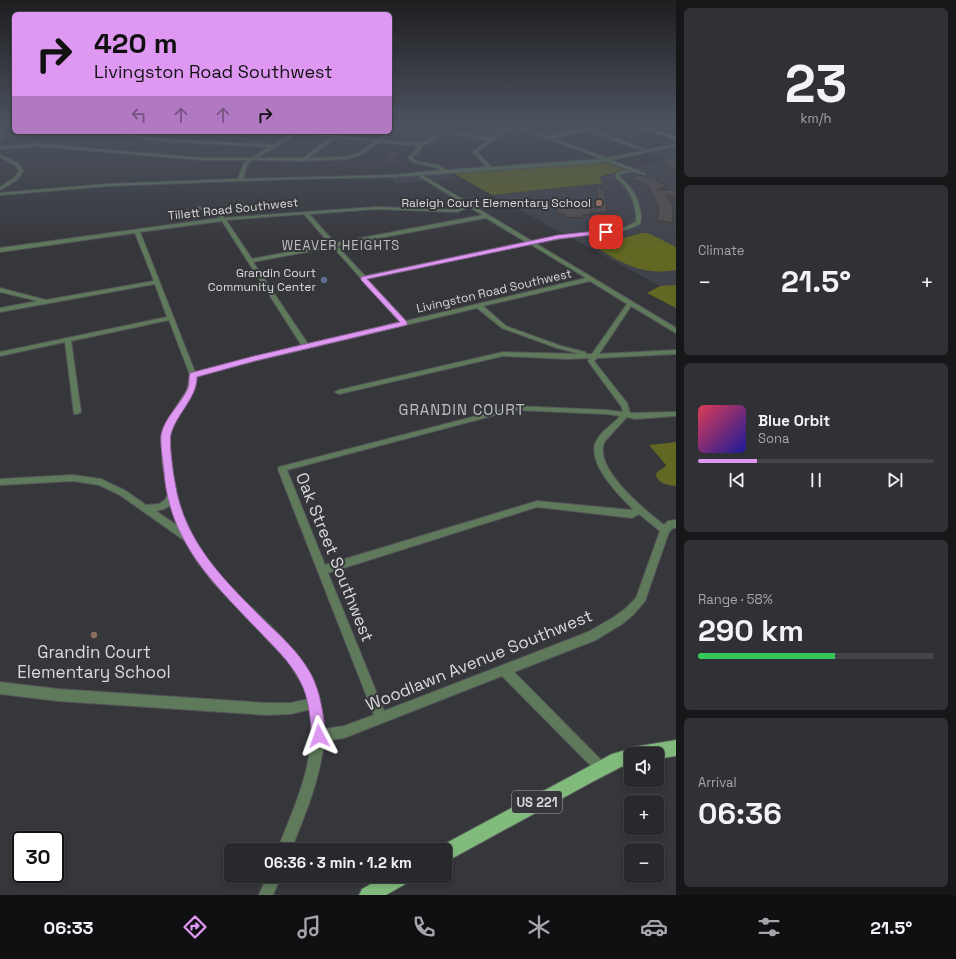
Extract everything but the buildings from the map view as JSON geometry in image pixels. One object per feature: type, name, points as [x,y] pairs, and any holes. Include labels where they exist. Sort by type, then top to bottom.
[{"type":"main road","points":[[664,750],[676,748]]},
{"type":"main road","name":"US 221","points":[[452,849],[601,768],[624,759]]},
{"type":"main road","points":[[368,895],[390,883]]},
{"type":"street","points":[[1,188],[17,178],[21,171],[18,166]]},
{"type":"street","points":[[240,180],[246,166]]},
{"type":"street","points":[[438,166],[446,171]]},
{"type":"street","points":[[0,194],[108,185],[267,179],[385,177],[523,166]]},
{"type":"street","points":[[621,166],[644,174]]},
{"type":"street","points":[[363,278],[562,236],[622,230],[636,225],[639,221],[639,214],[628,187],[617,177],[619,173],[632,170]]},
{"type":"street","points":[[418,174],[676,331]]},
{"type":"street","points":[[1,188],[148,178],[186,178],[190,182]]},
{"type":"street","points":[[210,185],[255,183],[267,179]]},
{"type":"street","name":"Tillett Road Southwest","points":[[0,250],[223,219],[376,208],[453,211],[463,209],[469,205]]},
{"type":"street","points":[[198,208],[215,211],[223,219],[306,347]]},
{"type":"street","points":[[305,213],[404,323]]},
{"type":"street","points":[[250,261],[488,216]]},
{"type":"street","points":[[137,231],[193,375],[193,387],[170,423],[166,435],[166,454],[172,495],[181,522],[188,538],[205,565],[226,590],[288,652],[307,680],[315,702],[319,736],[317,756],[309,786],[287,843]]},
{"type":"street","name":"Livingston Road Southwest","points":[[193,375],[590,279]]},
{"type":"street","points":[[0,310],[157,282]]},
{"type":"street","points":[[0,290],[38,299],[46,303]]},
{"type":"street","points":[[630,303],[591,362],[626,409],[626,415],[602,439],[598,446],[597,452],[602,465],[614,482],[638,510],[665,530],[671,524],[676,524]]},
{"type":"street","points":[[479,306],[504,327],[559,347],[594,356]]},
{"type":"street","points":[[0,354],[171,318]]},
{"type":"street","points":[[68,340],[77,412]]},
{"type":"street","points":[[339,392],[503,354],[594,356],[676,352]]},
{"type":"street","name":"Oak Street Southwest","points":[[380,718],[282,469],[516,408],[599,412],[626,415]]},
{"type":"street","points":[[626,415],[650,416],[676,414]]},
{"type":"street","points":[[0,482],[73,478],[101,482],[114,488],[188,538]]},
{"type":"street","points":[[143,508],[151,509],[164,505],[170,500],[172,495]]},
{"type":"street","points":[[322,570],[537,504],[632,514],[638,510]]},
{"type":"street","name":"Woodlawn Avenue Southwest","points":[[319,736],[344,732],[592,636],[633,610],[640,601],[665,530]]},
{"type":"street","points":[[504,670],[601,768]]},
{"type":"street","points":[[0,688],[58,695],[287,710],[315,702]]},
{"type":"street","points":[[266,895],[271,883]]},
{"type":"shaded area","points":[[616,166],[627,166],[634,168],[643,166],[676,166],[676,288],[660,286],[492,195],[603,183],[599,177],[612,174],[622,168]]},
{"type":"shaded area","points":[[441,169],[456,178],[435,182],[432,180],[395,184],[391,175]]},
{"type":"green space","points":[[540,166],[614,166],[623,170],[599,177],[603,183],[492,195],[449,171]]},
{"type":"green space","points":[[642,233],[648,233],[676,247],[676,270],[643,270],[623,263],[594,246]]},
{"type":"green space","points":[[660,286],[676,286],[676,308],[647,293]]},
{"type":"green space","points":[[676,442],[676,486],[664,484],[656,476],[657,472],[666,465],[649,445]]},
{"type":"place","name":"Raleigh Court Elementary School","points":[[599,203]]},
{"type":"place","name":"Grandin Court Community Center","points":[[324,280]]},
{"type":"place","name":"Grandin Court Elementary School","points":[[94,635]]},
{"type":"district","name":"WEAVER HEIGHTS","points":[[341,245]]},
{"type":"district","name":"GRANDIN COURT","points":[[462,410]]},
{"type":"route","points":[[319,736],[315,702],[307,680],[298,666],[288,652],[226,590],[205,565],[195,551],[181,522],[172,495],[165,441],[170,423],[193,387],[193,375],[404,323],[363,278],[558,237],[606,232]]}]
